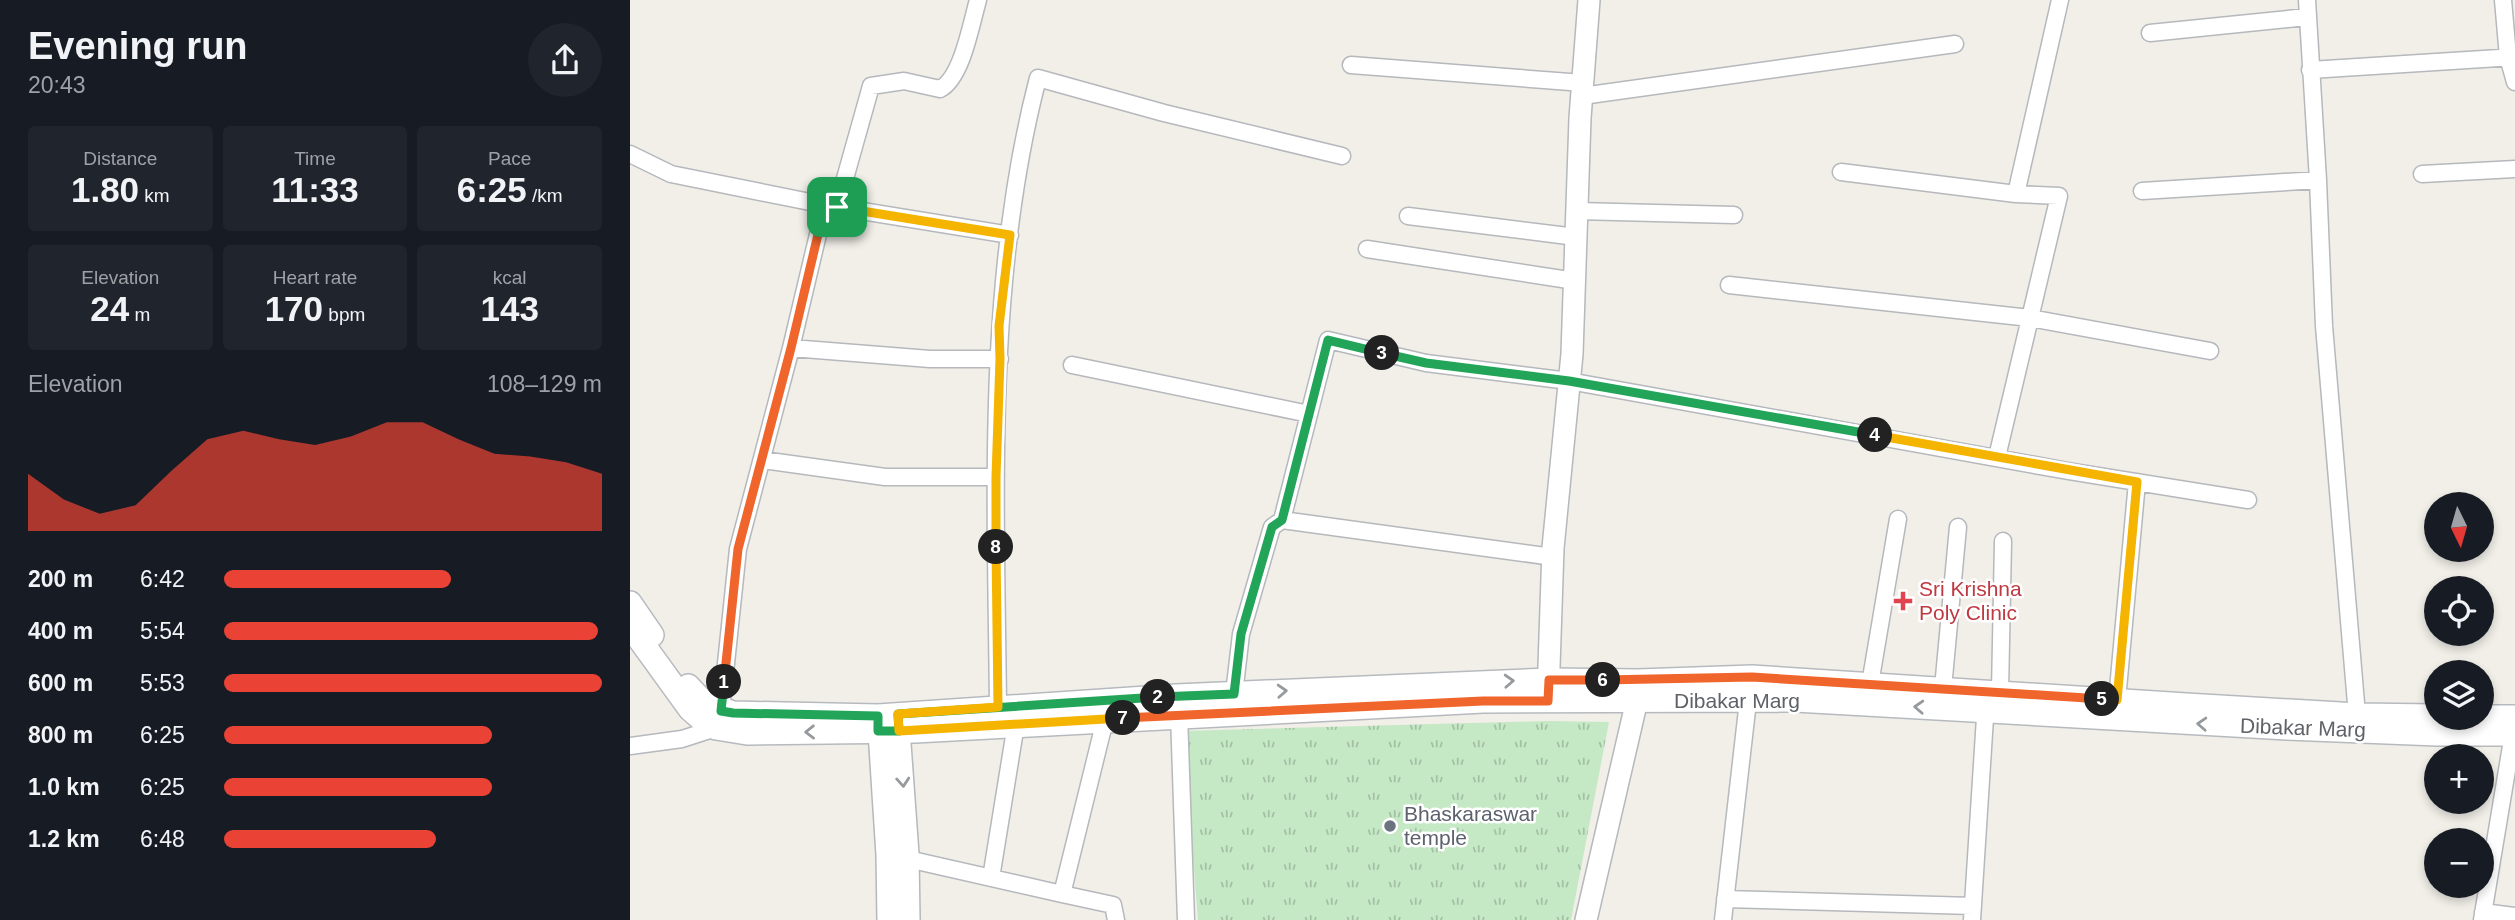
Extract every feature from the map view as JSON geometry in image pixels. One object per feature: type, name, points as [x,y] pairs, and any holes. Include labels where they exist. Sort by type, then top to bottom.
[{"type":"main road","points":[[630,603],[688,687],[718,719],[706,723],[690,709],[630,625]]},
{"type":"main road","name":"Dibakar Marg","points":[[718,719],[733,713],[888,723],[1016,724],[1483,701],[1548,690],[1638,681],[1752,677],[1943,688],[1991,698],[2287,728],[2514,729]]},
{"type":"main road","name":"Dibakar Marg","points":[[888,723],[998,707],[1234,694],[1548,690],[1637,701],[1991,698],[2117,700],[2357,715],[2424,716]]},
{"type":"main road","points":[[2494,722],[2514,729]]},
{"type":"street","points":[[630,746],[682,739],[718,719],[738,549],[831,206],[871,86],[904,80],[940,89],[949,85],[961,57],[978,0]]},
{"type":"street","points":[[1548,690],[1552,557],[1569,381],[1587,0]]},
{"type":"street","points":[[2016,194],[2060,0]]},
{"type":"street","points":[[2306,0],[2324,326],[2357,715]]},
{"type":"street","points":[[2503,0],[2515,82]]},
{"type":"street","points":[[2150,33],[2307,17]]},
{"type":"street","points":[[1350,65],[1583,90],[1955,44]]},
{"type":"street","points":[[2310,70],[2511,57]]},
{"type":"street","points":[[998,707],[996,477],[999,326],[1023,136],[1038,78],[1164,113],[1342,156]]},
{"type":"street","points":[[630,154],[671,174],[831,206],[1010,235]]},
{"type":"street","points":[[2422,174],[2515,169]]},
{"type":"street","points":[[1841,172],[2016,194],[2059,196],[1997,457]]},
{"type":"street","points":[[2142,191],[2318,180]]},
{"type":"street","points":[[1577,211],[1734,215]]},
{"type":"street","points":[[1408,216],[1576,237]]},
{"type":"street","points":[[1367,250],[1574,281]]},
{"type":"street","points":[[1729,285],[2030,318],[2210,351]]},
{"type":"street","points":[[1234,694],[1241,634],[1272,527],[1282,520],[1328,340],[1426,363],[1569,381],[2248,500]]},
{"type":"street","points":[[791,348],[930,359],[1000,359]]},
{"type":"street","points":[[1072,365],[1309,414]]},
{"type":"street","points":[[762,460],[886,477],[996,477]]},
{"type":"street","points":[[2117,700],[2137,482]]},
{"type":"street","points":[[1870,684],[1898,519]]},
{"type":"street","points":[[1282,520],[1552,557]]},
{"type":"street","points":[[1943,688],[1958,527]]},
{"type":"street","points":[[1725,899],[1972,913],[2003,541]]},
{"type":"street","points":[[1586,920],[1637,701]]},
{"type":"street","points":[[1723,920],[1748,701]]},
{"type":"street","points":[[1179,715],[1186,920]]},
{"type":"street","points":[[1062,894],[1105,720]]},
{"type":"street","points":[[888,723],[897,856],[909,920],[891,920],[897,856]]},
{"type":"street","points":[[991,878],[1016,724]]},
{"type":"street","points":[[2514,729],[2483,916],[2515,916]]},
{"type":"street","points":[[897,856],[1113,905],[1116,920]]},
{"type":"green space","name":"Bhaskaraswar temple","points":[[1547,721],[1609,722],[1571,920],[1198,920],[1183,731]]},
{"type":"place","name":"Sri Krishna Poly Clinic","points":[[1903,601]]},
{"type":"place","name":"Bhaskaraswar temple","points":[[1390,826]]},
{"type":"route","points":[[837,207],[825,205],[738,549],[721,711],[878,716],[878,731],[899,731],[898,714],[1234,694],[1241,634],[1272,527],[1282,520],[1328,340],[1426,363],[1569,381],[2137,482],[2117,700],[1752,677],[1638,681],[1549,680],[1548,701],[1483,701],[1280,710],[899,731],[898,714],[998,707],[996,477],[999,326],[1010,235],[837,207]]}]
